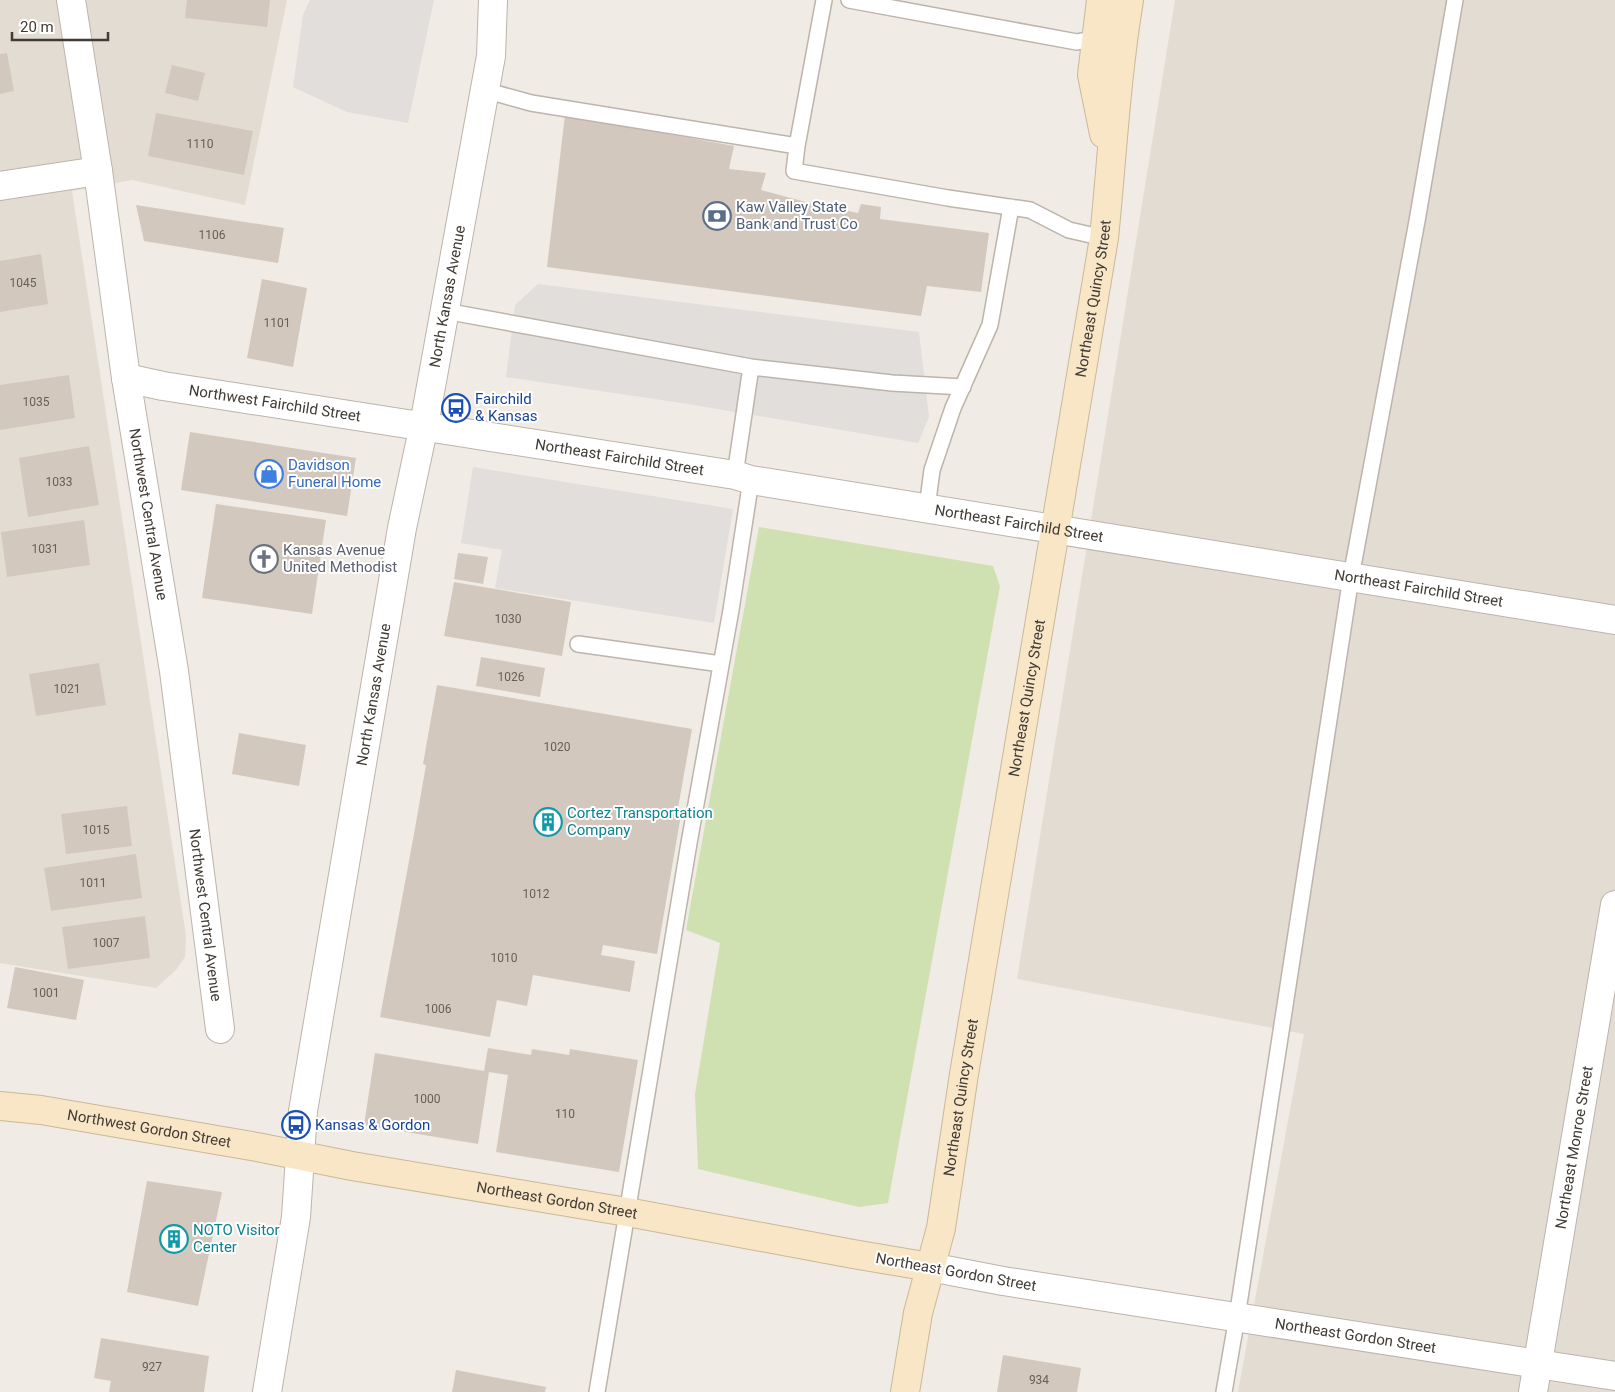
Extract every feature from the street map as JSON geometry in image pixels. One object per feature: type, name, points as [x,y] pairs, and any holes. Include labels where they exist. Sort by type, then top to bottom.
[{"type":"main road","points":[[1101,0],[1109,38]]},
{"type":"main road","points":[[1109,38],[1128,0]]},
{"type":"main road","name":"Northeast Quincy Street","points":[[905,1392],[918,1313],[941,1228],[964,1074],[1104,238],[1111,173],[1092,75],[1109,38]]},
{"type":"main road","name":"Northwest Gordon Street","points":[[0,1106],[42,1110],[299,1155]]},
{"type":"main road","name":"Northeast Gordon Street","points":[[299,1155],[352,1166],[627,1212],[930,1267]]},
{"type":"street","name":"Northwest Central Avenue","points":[[71,0],[98,171],[126,378],[174,671],[220,1029]]},
{"type":"street","name":"North Kansas Avenue","points":[[267,1392],[296,1217],[303,1111],[400,538],[424,425],[491,56],[492,0]]},
{"type":"street","points":[[0,186],[98,171]]},
{"type":"street","name":"Northwest Fairchild Street","points":[[126,378],[163,386],[424,425]]},
{"type":"street","name":"Northeast Fairchild Street","points":[[424,425],[1615,620]]},
{"type":"street","name":"Northeast Monroe Street","points":[[1534,1392],[1615,905]]},
{"type":"street","name":"Northeast Gordon Street","points":[[930,1267],[1003,1281],[1615,1376]]},
{"type":"lane","points":[[824,0],[794,171],[1030,210],[1069,230],[1104,238]]},
{"type":"lane","points":[[849,0],[1077,42],[1109,38]]},
{"type":"lane","points":[[1224,1392],[1351,577],[1417,221],[1455,0]]},
{"type":"lane","points":[[484,90],[531,103],[798,146]]},
{"type":"lane","points":[[927,508],[932,470],[953,408],[990,325],[1011,207]]},
{"type":"lane","points":[[445,310],[751,367],[892,383],[963,386]]},
{"type":"lane","points":[[597,1392],[721,664],[743,477],[751,367]]},
{"type":"lane","points":[[578,644],[721,664]]},
{"type":"shaded area","points":[[0,0],[287,0],[245,205],[132,180],[72,191],[186,936],[185,957],[176,970],[156,988],[0,963]]},
{"type":"shaded area","points":[[310,0],[434,0],[408,123],[347,112],[293,87],[303,15]]},
{"type":"shaded area","points":[[1175,0],[1615,0],[1615,1392],[1238,1392],[1304,1034],[1017,979]]},
{"type":"shaded area","points":[[538,284],[919,332],[929,417],[918,443],[688,404],[506,377],[515,305]]},
{"type":"shaded area","points":[[473,467],[733,509],[714,623],[495,588],[502,550],[461,543]]},
{"type":"green space","points":[[759,527],[993,566],[1000,586],[888,1203],[859,1207],[698,1169],[695,1094],[720,943],[686,930]]},
{"type":"building","points":[[187,0],[270,0],[267,27],[185,18]]},
{"type":"building","points":[[7,53],[14,91],[0,94],[0,54]]},
{"type":"building","points":[[172,65],[205,73],[198,101],[165,93]]},
{"type":"building","points":[[156,113],[253,131],[244,175],[148,156]]},
{"type":"building","name":"Kaw Valley State Bank and Trust Co","points":[[565,115],[734,146],[729,169],[766,173],[761,190],[813,204],[858,213],[861,204],[881,207],[880,219],[989,233],[981,292],[927,286],[921,316],[547,267]]},
{"type":"building","points":[[136,205],[284,228],[278,263],[144,241]]},
{"type":"building","points":[[41,254],[48,304],[0,312],[0,261]]},
{"type":"building","points":[[262,279],[307,288],[293,367],[247,358]]},
{"type":"building","points":[[69,375],[75,418],[0,430],[0,385]]},
{"type":"building","name":"Davidson Funeral Home","points":[[190,432],[356,458],[347,516],[181,490]]},
{"type":"building","points":[[89,446],[99,505],[28,517],[19,458]]},
{"type":"building","name":"Kansas Avenue United Methodist","points":[[216,504],[326,520],[312,614],[202,598]]},
{"type":"building","points":[[84,520],[90,565],[7,577],[1,532]]},
{"type":"building","points":[[458,553],[488,557],[483,584],[454,579]]},
{"type":"building","points":[[454,582],[571,602],[562,656],[444,636]]},
{"type":"building","points":[[481,657],[545,668],[540,697],[476,686]]},
{"type":"building","points":[[99,663],[106,705],[36,716],[29,674]]},
{"type":"building","points":[[437,685],[692,729],[678,808],[682,809],[657,954],[603,945],[601,955],[635,961],[630,992],[533,975],[527,1006],[497,1000],[490,1037],[380,1017],[426,765],[423,764]]},
{"type":"building","points":[[239,733],[306,745],[299,786],[232,774]]},
{"type":"building","points":[[127,806],[132,846],[66,854],[61,814]]},
{"type":"building","points":[[136,854],[142,898],[51,911],[44,868]]},
{"type":"building","points":[[145,916],[150,958],[68,969],[62,927]]},
{"type":"building","points":[[15,967],[84,980],[76,1020],[7,1008]]},
{"type":"building","points":[[488,1048],[531,1055],[532,1049],[569,1055],[570,1049],[638,1060],[619,1172],[496,1152],[508,1075],[489,1072],[478,1144],[364,1125],[375,1053],[484,1071]]},
{"type":"building","name":"NOTO Visitor Center","points":[[147,1181],[222,1192],[198,1306],[127,1292]]},
{"type":"building","points":[[101,1338],[209,1356],[204,1392],[109,1392],[111,1381],[94,1378]]},
{"type":"building","points":[[1003,1355],[1081,1368],[1077,1392],[997,1392]]},
{"type":"building","points":[[456,1370],[546,1387],[545,1392],[452,1392]]},
{"type":"place","name":"Kaw Valley State Bank and Trust Co","points":[[717,216]]},
{"type":"place","name":"Fairchild & Kansas","points":[[456,408]]},
{"type":"place","name":"Davidson Funeral Home","points":[[269,474]]},
{"type":"place","name":"Kansas Avenue United Methodist","points":[[264,559]]},
{"type":"place","name":"Cortez Transportation Company","points":[[548,822]]},
{"type":"place","name":"Kansas & Gordon","points":[[296,1125]]},
{"type":"place","name":"NOTO Visitor Center","points":[[174,1239]]}]
